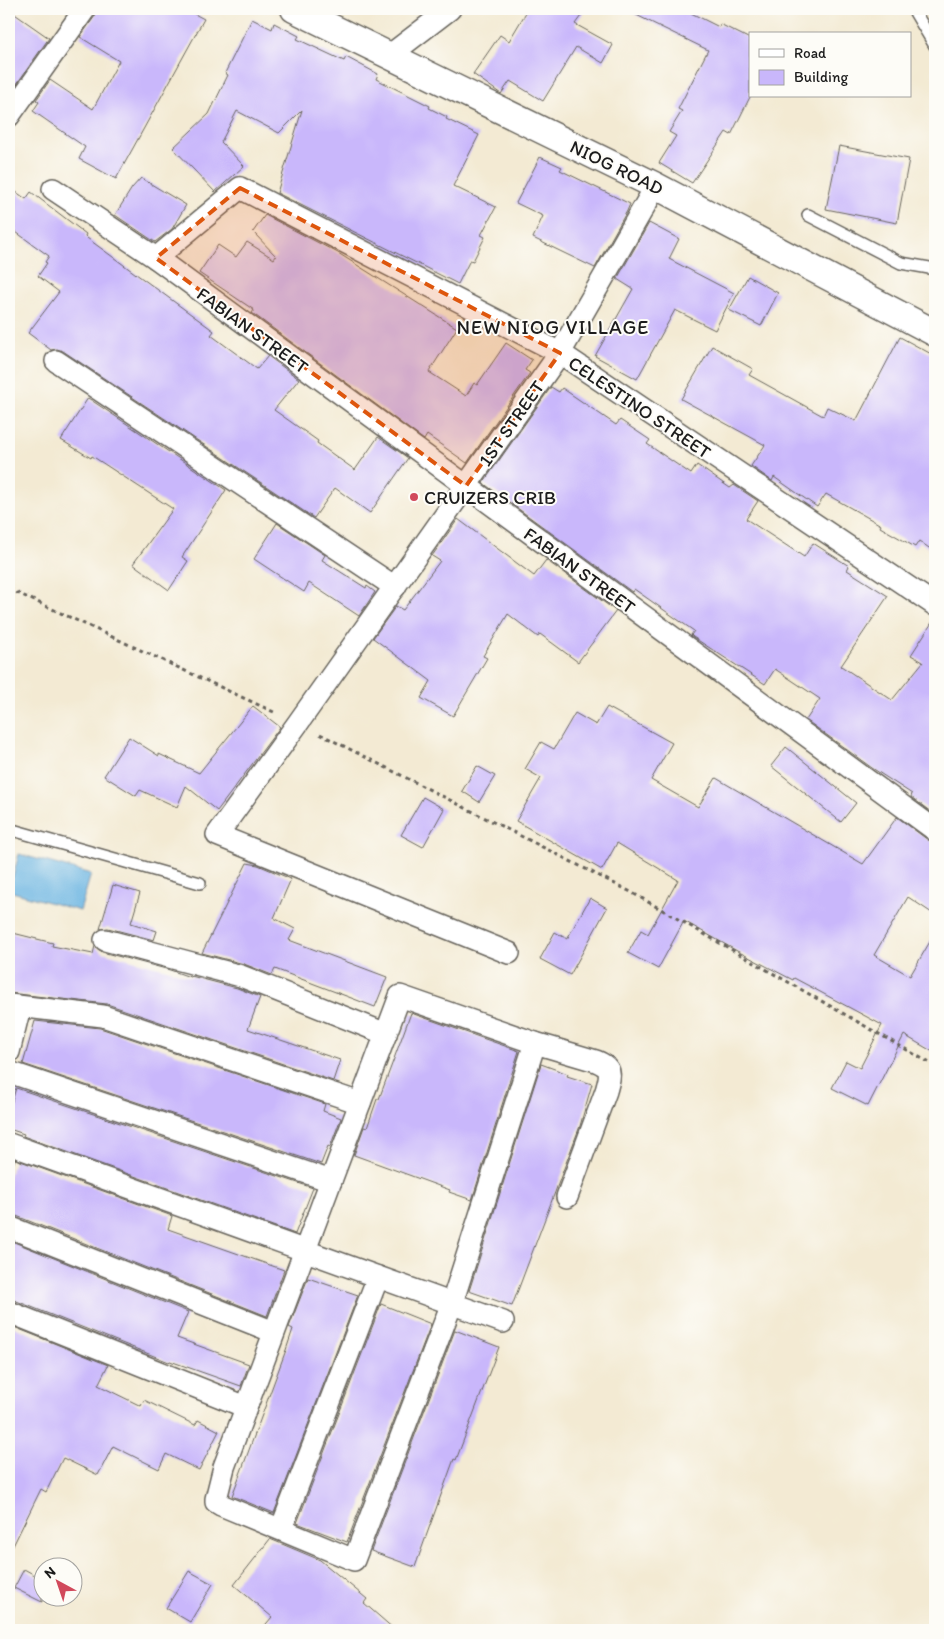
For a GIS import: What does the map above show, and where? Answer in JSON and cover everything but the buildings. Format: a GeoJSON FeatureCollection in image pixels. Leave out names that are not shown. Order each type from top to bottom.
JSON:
{"type":"FeatureCollection","features":[{"type":"Feature","properties":{"kind":"street"},"geometry":{"type":"LineString","coordinates":[[9,116],[85,9]]}},
{"type":"Feature","properties":{"kind":"street","name":"NIOG ROAD"},"geometry":{"type":"LineString","coordinates":[[294,9],[656,186],[935,333]]}},
{"type":"Feature","properties":{"kind":"street"},"geometry":{"type":"LineString","coordinates":[[390,55],[450,9]]}},
{"type":"Feature","properties":{"kind":"street","name":"1ST STREET"},"geometry":{"type":"LineString","coordinates":[[509,953],[217,835],[560,353],[656,186]]}},
{"type":"Feature","properties":{"kind":"street","name":"CELESTINO STREET"},"geometry":{"type":"LineString","coordinates":[[156,258],[240,188],[560,353],[935,605]]}},
{"type":"Feature","properties":{"kind":"street","name":"FABIAN STREET"},"geometry":{"type":"LineString","coordinates":[[52,189],[156,258],[935,830]]}},
{"type":"Feature","properties":{"kind":"street"},"geometry":{"type":"LineString","coordinates":[[56,361],[395,587]]}},
{"type":"Feature","properties":{"kind":"street"},"geometry":{"type":"LineString","coordinates":[[105,940],[241,976],[386,1034]]}},
{"type":"Feature","properties":{"kind":"street"},"geometry":{"type":"LineString","coordinates":[[535,1043],[452,1304],[354,1560],[216,1502],[224,1467],[400,996],[535,1043],[604,1064],[609,1070],[610,1076],[606,1092],[567,1197]]}},
{"type":"Feature","properties":{"kind":"street"},"geometry":{"type":"LineString","coordinates":[[9,1052],[14,1006],[103,1016],[360,1103]]}},
{"type":"Feature","properties":{"kind":"street"},"geometry":{"type":"LineString","coordinates":[[9,1072],[331,1181]]}},
{"type":"Feature","properties":{"kind":"street"},"geometry":{"type":"LineString","coordinates":[[9,1144],[503,1322]]}},
{"type":"Feature","properties":{"kind":"street"},"geometry":{"type":"LineString","coordinates":[[9,1227],[274,1332]]}},
{"type":"Feature","properties":{"kind":"street"},"geometry":{"type":"LineString","coordinates":[[281,1529],[378,1276]]}},
{"type":"Feature","properties":{"kind":"street"},"geometry":{"type":"LineString","coordinates":[[9,1312],[246,1407]]}},
{"type":"Feature","properties":{"kind":"lane"},"geometry":{"type":"LineString","coordinates":[[913,9],[935,46]]}},
{"type":"Feature","properties":{"kind":"lane"},"geometry":{"type":"LineString","coordinates":[[808,215],[901,263],[935,269]]}},
{"type":"Feature","properties":{"kind":"lane"},"geometry":{"type":"LineString","coordinates":[[9,829],[200,883]]}},
{"type":"Feature","properties":{"kind":"path"},"geometry":{"type":"LineString","coordinates":[[9,589],[298,723],[629,891],[935,1066]]}},
{"type":"Feature","properties":{"kind":"highlighted area"},"geometry":{"type":"Polygon","coordinates":[[[240,188],[560,353],[466,486],[156,258],[240,188]]]}},
{"type":"Feature","properties":{"kind":"water"},"geometry":{"type":"Polygon","coordinates":[[[19,854],[91,874],[80,911],[9,891],[19,854]]]}},
{"type":"Feature","properties":{"kind":"place","name":"CRUIZERS CRIB"},"geometry":{"type":"Point","coordinates":[414,497]}},
{"type":"Feature","properties":{"kind":"district","name":"NEW NIOG VILLAGE"},"geometry":{"type":"Point","coordinates":[553,327]}}]}
